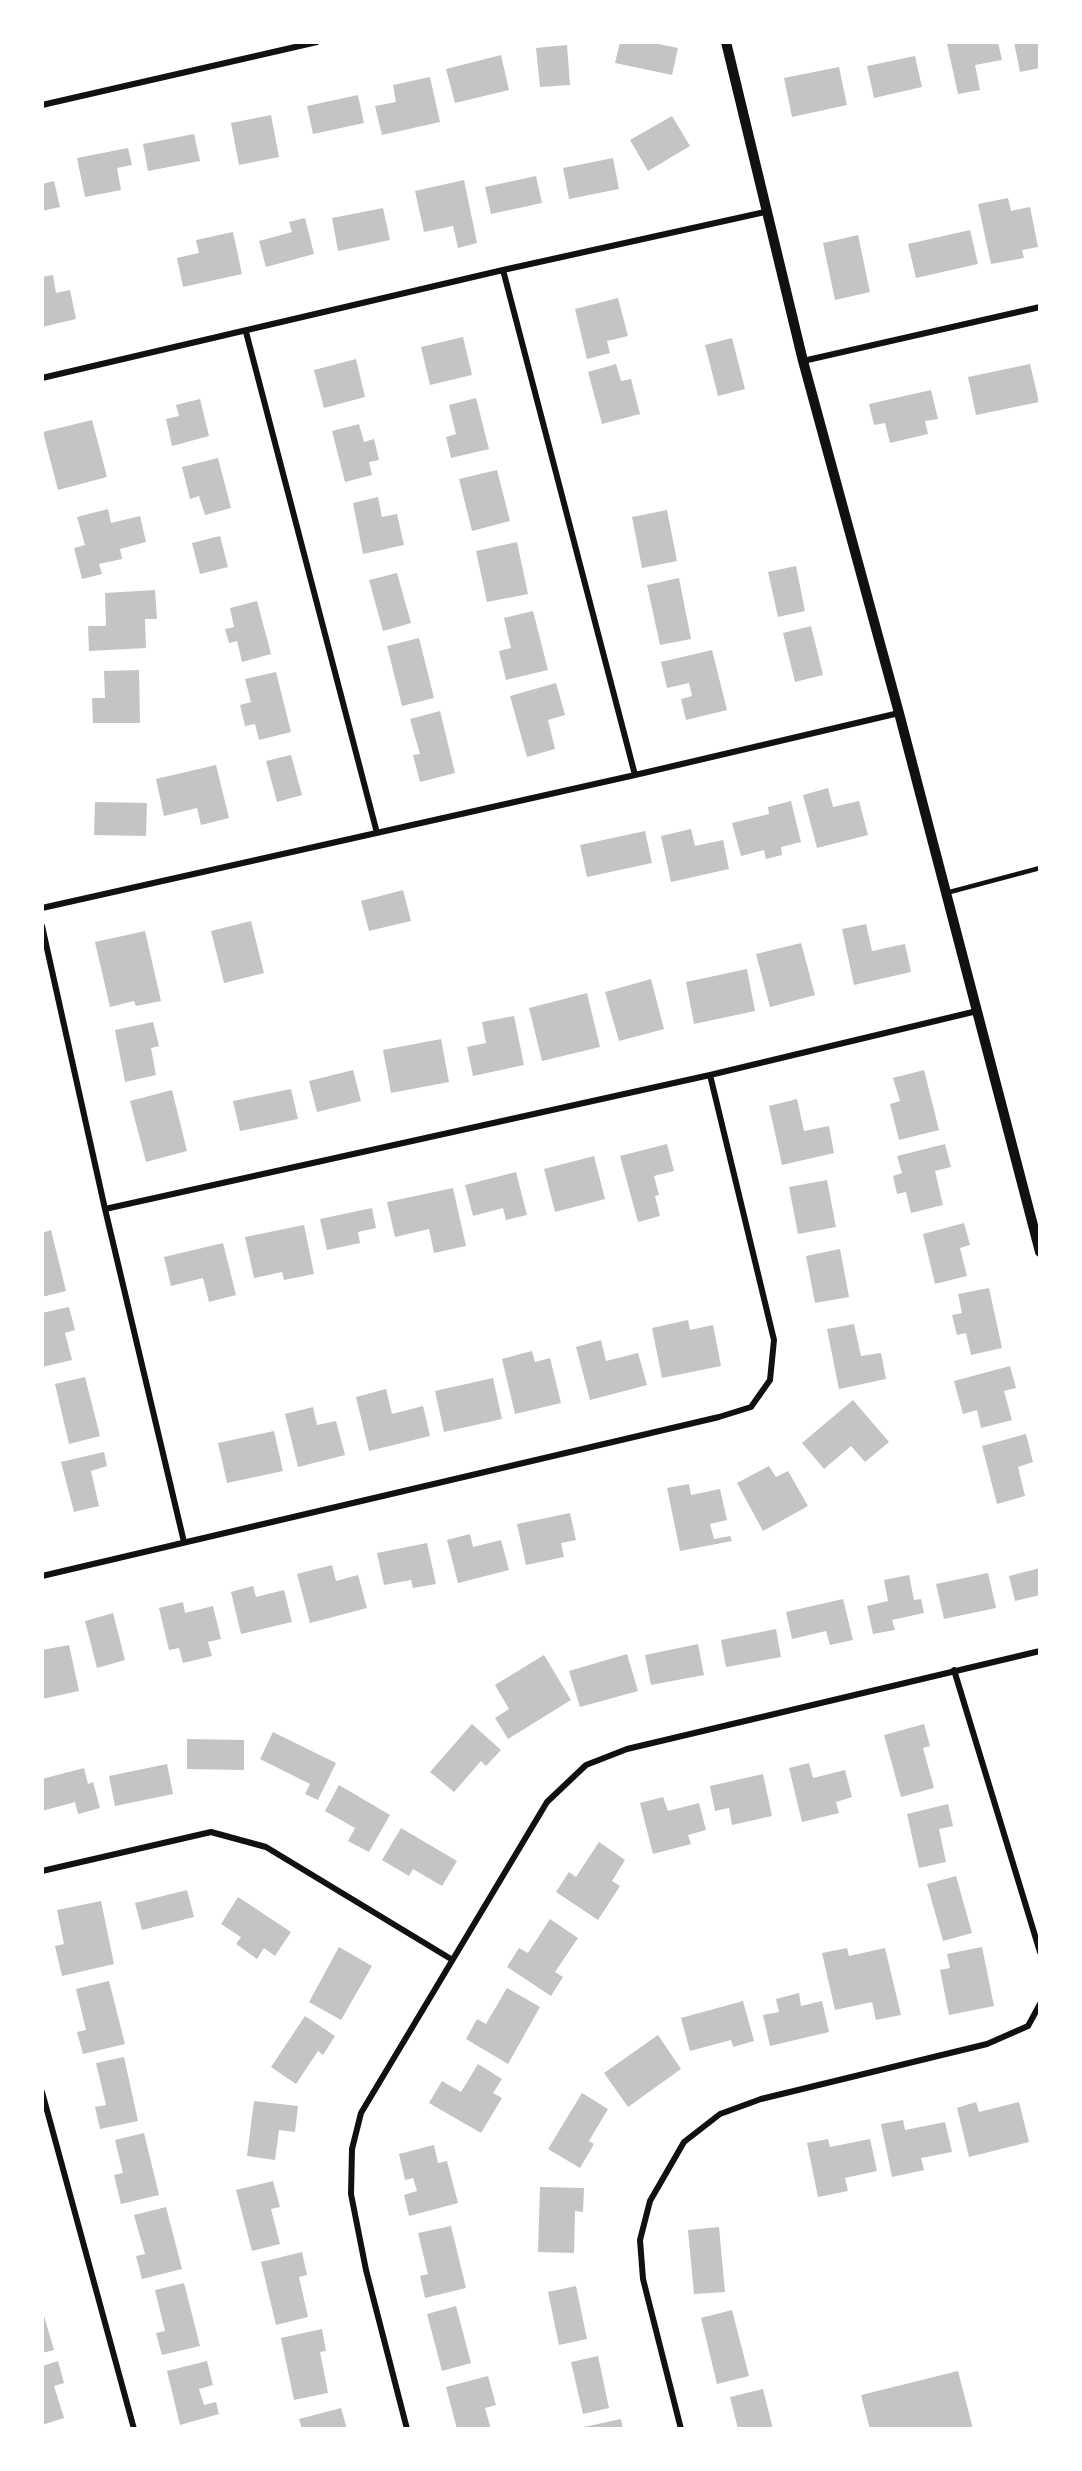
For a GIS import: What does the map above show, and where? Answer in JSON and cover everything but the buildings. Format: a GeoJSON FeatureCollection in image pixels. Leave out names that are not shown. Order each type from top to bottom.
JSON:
{"type":"FeatureCollection","features":[{"type":"Feature","properties":{"kind":"street"},"geometry":{"type":"LineString","coordinates":[[42,105],[317,42]]}},
{"type":"Feature","properties":{"kind":"street"},"geometry":{"type":"LineString","coordinates":[[726,42],[765,212],[803,361],[899,713],[1040,1252]]}},
{"type":"Feature","properties":{"kind":"street"},"geometry":{"type":"LineString","coordinates":[[42,378],[503,270],[765,212]]}},
{"type":"Feature","properties":{"kind":"street"},"geometry":{"type":"LineString","coordinates":[[503,270],[635,775]]}},
{"type":"Feature","properties":{"kind":"street"},"geometry":{"type":"LineString","coordinates":[[803,361],[1040,307]]}},
{"type":"Feature","properties":{"kind":"street"},"geometry":{"type":"LineString","coordinates":[[246,332],[377,833]]}},
{"type":"Feature","properties":{"kind":"street"},"geometry":{"type":"LineString","coordinates":[[42,908],[635,775],[899,713]]}},
{"type":"Feature","properties":{"kind":"street"},"geometry":{"type":"LineString","coordinates":[[42,926],[105,1209],[184,1542]]}},
{"type":"Feature","properties":{"kind":"street"},"geometry":{"type":"LineString","coordinates":[[105,1209],[710,1075],[977,1011]]}},
{"type":"Feature","properties":{"kind":"street"},"geometry":{"type":"LineString","coordinates":[[42,1576],[719,1417],[751,1407],[770,1380],[774,1340],[710,1075]]}},
{"type":"Feature","properties":{"kind":"street"},"geometry":{"type":"LineString","coordinates":[[407,2429],[366,2270],[351,2194],[352,2149],[360,2113],[547,1802],[586,1765],[627,1749],[1040,1651]]}},
{"type":"Feature","properties":{"kind":"street"},"geometry":{"type":"LineString","coordinates":[[954,1670],[1040,1952]]}},
{"type":"Feature","properties":{"kind":"street"},"geometry":{"type":"LineString","coordinates":[[42,1871],[212,1832],[266,1847],[451,1959]]}},
{"type":"Feature","properties":{"kind":"street"},"geometry":{"type":"LineString","coordinates":[[681,2429],[643,2279],[640,2240],[650,2201],[684,2142],[720,2114],[761,2099],[987,2044],[1028,2026],[1040,2004]]}},
{"type":"Feature","properties":{"kind":"street"},"geometry":{"type":"LineString","coordinates":[[42,2092],[134,2429]]}},
{"type":"Feature","properties":{"kind":"lane"},"geometry":{"type":"LineString","coordinates":[[946,893],[1040,868]]}}]}
